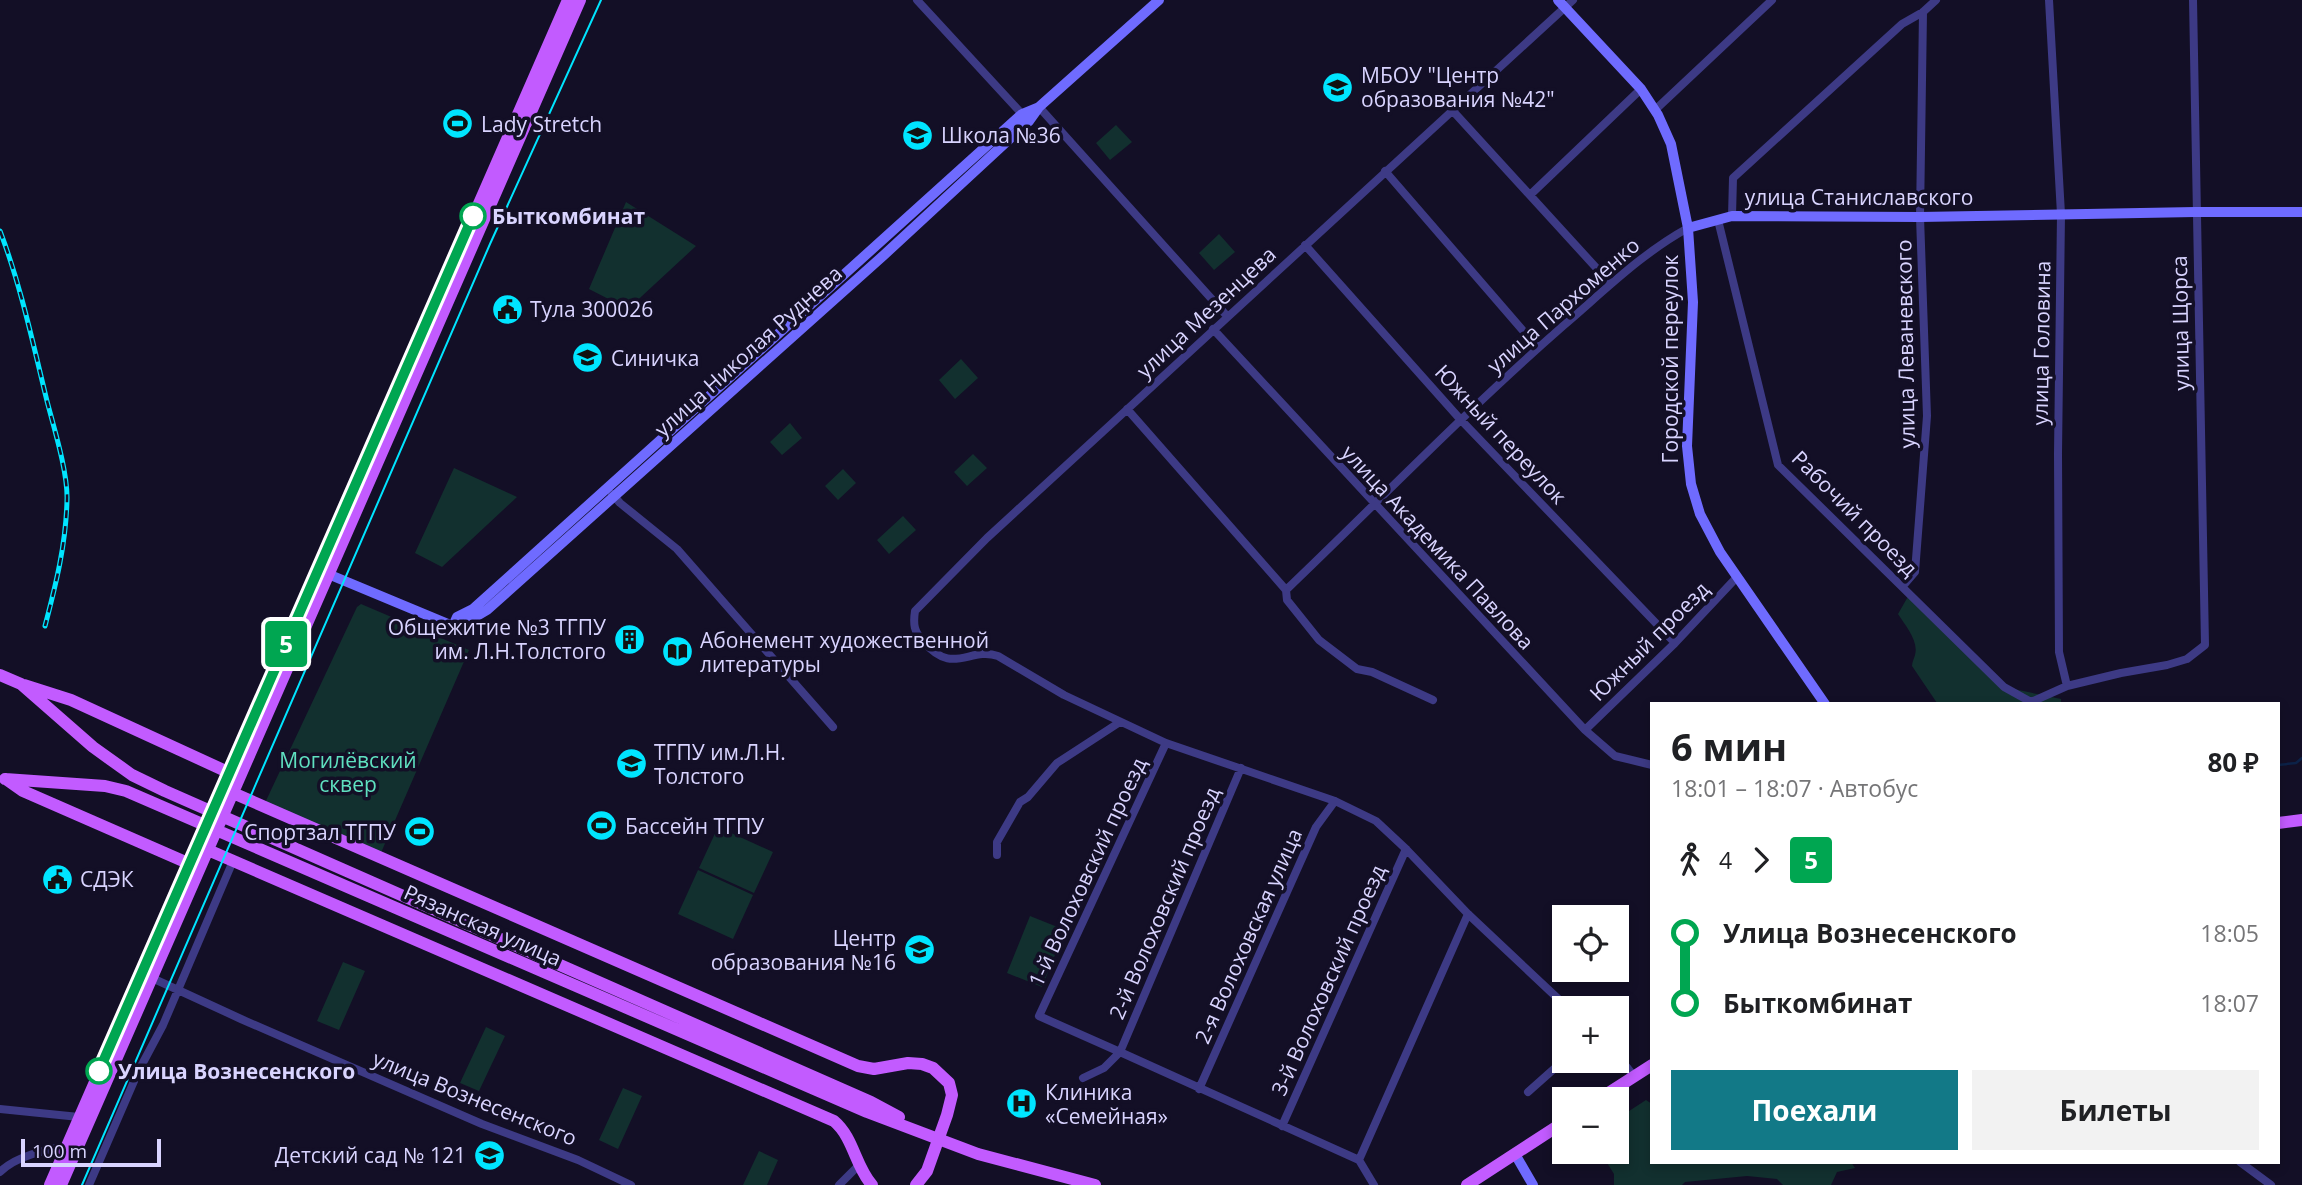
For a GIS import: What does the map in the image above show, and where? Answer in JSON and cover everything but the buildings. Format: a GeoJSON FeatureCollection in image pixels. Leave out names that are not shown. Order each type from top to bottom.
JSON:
{"type":"FeatureCollection","features":[{"type":"Feature","properties":{"kind":"main road"},"geometry":{"type":"LineString","coordinates":[[50,1185],[152,978],[568,0]]}},
{"type":"Feature","properties":{"kind":"main road"},"geometry":{"type":"LineString","coordinates":[[227,799],[230,773],[580,0]]}},
{"type":"Feature","properties":{"kind":"main road"},"geometry":{"type":"LineString","coordinates":[[0,675],[71,700],[230,773]]}},
{"type":"Feature","properties":{"kind":"main road","name":"Рязанская улица"},"geometry":{"type":"LineString","coordinates":[[21,684],[93,747],[132,775],[871,1102],[939,1139]]}},
{"type":"Feature","properties":{"kind":"main road"},"geometry":{"type":"LineString","coordinates":[[3,778],[23,791],[190,864]]}},
{"type":"Feature","properties":{"kind":"main road","name":"Рязанская улица"},"geometry":{"type":"LineString","coordinates":[[3,778],[105,786],[126,791],[808,1088],[978,1154],[1095,1185]]}},
{"type":"Feature","properties":{"kind":"main road"},"geometry":{"type":"LineString","coordinates":[[227,799],[858,1066],[874,1069],[908,1063],[933,1068],[949,1083],[952,1095],[927,1171],[916,1185]]}},
{"type":"Feature","properties":{"kind":"main road"},"geometry":{"type":"LineString","coordinates":[[2280,823],[2302,820]]}},
{"type":"Feature","properties":{"kind":"main road"},"geometry":{"type":"LineString","coordinates":[[61,1185],[85,1118],[190,864],[207,844]]}},
{"type":"Feature","properties":{"kind":"main road"},"geometry":{"type":"LineString","coordinates":[[207,844],[233,861],[834,1121]]}},
{"type":"Feature","properties":{"kind":"main road"},"geometry":{"type":"LineString","coordinates":[[1617,1087],[1650,1066]]}},
{"type":"Feature","properties":{"kind":"main road"},"geometry":{"type":"LineString","coordinates":[[808,1088],[834,1121],[843,1128],[864,1176],[872,1185]]}},
{"type":"Feature","properties":{"kind":"main road"},"geometry":{"type":"LineString","coordinates":[[1467,1185],[1552,1130]]}},
{"type":"Feature","properties":{"kind":"street"},"geometry":{"type":"LineString","coordinates":[[917,0],[1022,114]]}},
{"type":"Feature","properties":{"kind":"street","name":"улица Николая Руднева"},"geometry":{"type":"LineString","coordinates":[[611,492],[884,255],[1029,121],[1039,107],[1158,0]]}},
{"type":"Feature","properties":{"kind":"street"},"geometry":{"type":"LineString","coordinates":[[1655,110],[1772,0]]}},
{"type":"Feature","properties":{"kind":"street"},"geometry":{"type":"LineString","coordinates":[[1732,216],[1733,178],[1902,24],[1923,12],[1936,0]]}},
{"type":"Feature","properties":{"kind":"street","name":"улица Головина"},"geometry":{"type":"LineString","coordinates":[[2049,0],[2061,214],[2059,652],[2067,686]]}},
{"type":"Feature","properties":{"kind":"street","name":"улица Щорса"},"geometry":{"type":"LineString","coordinates":[[2067,686],[2167,665],[2187,659],[2204,645],[2193,0]]}},
{"type":"Feature","properties":{"kind":"street"},"geometry":{"type":"LineString","coordinates":[[1566,2],[1641,89],[1655,110],[1671,144],[1688,228]]}},
{"type":"Feature","properties":{"kind":"street","name":"улица Мезенцева"},"geometry":{"type":"LineString","coordinates":[[1120,722],[1064,695],[998,656],[990,653],[965,659],[948,659],[930,650],[916,634],[913,623],[915,611],[987,538],[1566,2]]}},
{"type":"Feature","properties":{"kind":"street","name":"улица Леваневского"},"geometry":{"type":"LineString","coordinates":[[1903,586],[1915,572],[1927,416],[1920,217],[1923,12]]}},
{"type":"Feature","properties":{"kind":"street"},"geometry":{"type":"LineString","coordinates":[[1530,195],[1641,89]]}},
{"type":"Feature","properties":{"kind":"street","name":"улица Николая Руднева"},"geometry":{"type":"LineString","coordinates":[[323,572],[453,626],[466,623],[475,613],[487,610],[611,492],[1022,114],[1039,107]]}},
{"type":"Feature","properties":{"kind":"street"},"geometry":{"type":"LineString","coordinates":[[1039,107],[1227,316]]}},
{"type":"Feature","properties":{"kind":"street"},"geometry":{"type":"LineString","coordinates":[[1452,110],[1611,284]]}},
{"type":"Feature","properties":{"kind":"street"},"geometry":{"type":"LineString","coordinates":[[1385,171],[1538,348]]}},
{"type":"Feature","properties":{"kind":"street","name":"улица Станиславского"},"geometry":{"type":"LineString","coordinates":[[1688,228],[1732,216],[1920,217],[2302,212]]}},
{"type":"Feature","properties":{"kind":"street","name":"Рабочий проезд"},"geometry":{"type":"LineString","coordinates":[[1718,220],[1778,465],[2004,687],[2031,702],[2067,686]]}},
{"type":"Feature","properties":{"kind":"street","name":"улица Пархоменко"},"geometry":{"type":"LineString","coordinates":[[1286,590],[1460,419],[1538,348],[1611,284],[1664,242],[1688,228]]}},
{"type":"Feature","properties":{"kind":"street","name":"Городской переулок"},"geometry":{"type":"LineString","coordinates":[[1688,228],[1693,322],[1687,446],[1691,484],[1700,514],[1720,552],[1824,702]]}},
{"type":"Feature","properties":{"kind":"street","name":"Южный переулок"},"geometry":{"type":"LineString","coordinates":[[1305,245],[1460,419],[1675,643]]}},
{"type":"Feature","properties":{"kind":"street","name":"улица Академика Павлова"},"geometry":{"type":"LineString","coordinates":[[1213,329],[1585,730],[1615,756],[1650,765]]}},
{"type":"Feature","properties":{"kind":"street"},"geometry":{"type":"LineString","coordinates":[[1127,409],[1286,590],[1287,600],[1320,639],[1357,669],[1372,672],[1433,700]]}},
{"type":"Feature","properties":{"kind":"street"},"geometry":{"type":"LineString","coordinates":[[611,492],[677,549],[833,727]]}},
{"type":"Feature","properties":{"kind":"street","name":"Южный проезд"},"geometry":{"type":"LineString","coordinates":[[1585,730],[1675,643],[1737,577]]}},
{"type":"Feature","properties":{"kind":"street"},"geometry":{"type":"LineString","coordinates":[[997,855],[997,842],[1020,802],[1028,797],[1057,763],[1120,722],[1166,743],[1335,801],[1376,821],[1468,914],[1555,996]]}},
{"type":"Feature","properties":{"kind":"street","name":"1-й Волоховский проезд"},"geometry":{"type":"LineString","coordinates":[[1120,1052],[1039,1016],[1166,743]]}},
{"type":"Feature","properties":{"kind":"street","name":"2-й Волоховский проезд"},"geometry":{"type":"LineString","coordinates":[[1120,1052],[1241,768]]}},
{"type":"Feature","properties":{"kind":"street","name":"2-я Волоховская улица"},"geometry":{"type":"LineString","coordinates":[[1199,1089],[1316,827],[1335,801]]}},
{"type":"Feature","properties":{"kind":"street","name":"3-й Волоховский проезд"},"geometry":{"type":"LineString","coordinates":[[1282,1125],[1406,849]]}},
{"type":"Feature","properties":{"kind":"street"},"geometry":{"type":"LineString","coordinates":[[89,1185],[138,1072],[163,1026],[233,861]]}},
{"type":"Feature","properties":{"kind":"street"},"geometry":{"type":"LineString","coordinates":[[1359,1160],[1468,914]]}},
{"type":"Feature","properties":{"kind":"street","name":"улица Вознесенского"},"geometry":{"type":"LineString","coordinates":[[152,978],[482,1125],[578,1160],[631,1185]]}},
{"type":"Feature","properties":{"kind":"street"},"geometry":{"type":"LineString","coordinates":[[1083,1077],[1104,1068],[1120,1052],[1359,1160],[1374,1185]]}},
{"type":"Feature","properties":{"kind":"street"},"geometry":{"type":"LineString","coordinates":[[1629,1070],[1634,1076]]}},
{"type":"Feature","properties":{"kind":"street"},"geometry":{"type":"LineString","coordinates":[[1528,1092],[1552,1071]]}},
{"type":"Feature","properties":{"kind":"street"},"geometry":{"type":"LineString","coordinates":[[0,1109],[85,1118]]}},
{"type":"Feature","properties":{"kind":"street"},"geometry":{"type":"LineString","coordinates":[[0,1172],[9,1164],[49,1149],[67,1146]]}},
{"type":"Feature","properties":{"kind":"street"},"geometry":{"type":"LineString","coordinates":[[1515,1154],[1534,1185]]}},
{"type":"Feature","properties":{"kind":"street"},"geometry":{"type":"LineString","coordinates":[[839,1185],[859,1164]]}},
{"type":"Feature","properties":{"kind":"street"},"geometry":{"type":"LineString","coordinates":[[2243,1164],[2271,1185]]}},
{"type":"Feature","properties":{"kind":"green space"},"geometry":{"type":"Polygon","coordinates":[[[1116,125],[1132,142],[1110,160],[1096,143],[1116,125]]]}},
{"type":"Feature","properties":{"kind":"green space"},"geometry":{"type":"Polygon","coordinates":[[[626,202],[696,246],[628,309],[589,289],[626,202]]]}},
{"type":"Feature","properties":{"kind":"green space"},"geometry":{"type":"Polygon","coordinates":[[[1219,234],[1235,252],[1214,270],[1199,253],[1219,234]]]}},
{"type":"Feature","properties":{"kind":"green space"},"geometry":{"type":"Polygon","coordinates":[[[961,359],[978,378],[955,399],[939,380],[961,359]]]}},
{"type":"Feature","properties":{"kind":"green space"},"geometry":{"type":"Polygon","coordinates":[[[790,423],[802,438],[782,455],[770,442],[790,423]]]}},
{"type":"Feature","properties":{"kind":"green space"},"geometry":{"type":"Polygon","coordinates":[[[973,454],[987,468],[967,486],[954,472],[973,454]]]}},
{"type":"Feature","properties":{"kind":"green space"},"geometry":{"type":"Polygon","coordinates":[[[454,468],[517,497],[442,567],[415,553],[454,468]]]}},
{"type":"Feature","properties":{"kind":"green space"},"geometry":{"type":"Polygon","coordinates":[[[843,469],[856,483],[838,500],[825,486],[843,469]]]}},
{"type":"Feature","properties":{"kind":"green space"},"geometry":{"type":"Polygon","coordinates":[[[903,516],[916,530],[889,554],[877,540],[903,516]]]}},
{"type":"Feature","properties":{"kind":"green space"},"geometry":{"type":"Polygon","coordinates":[[[1910,593],[2004,687],[2061,699],[2061,702],[1936,702],[1912,666],[1915,644],[1898,614],[1910,593]]]}},
{"type":"Feature","properties":{"kind":"green space","name":"Могилёвский сквер"},"geometry":{"type":"Polygon","coordinates":[[[361,604],[469,650],[380,855],[264,805],[357,607],[361,604]]]}},
{"type":"Feature","properties":{"kind":"green space"},"geometry":{"type":"Polygon","coordinates":[[[718,827],[773,852],[754,893],[699,868],[718,827]]]}},
{"type":"Feature","properties":{"kind":"green space"},"geometry":{"type":"Polygon","coordinates":[[[698,870],[753,895],[733,939],[678,914],[698,870]]]}},
{"type":"Feature","properties":{"kind":"green space"},"geometry":{"type":"Polygon","coordinates":[[[1030,916],[1065,930],[1042,987],[1007,973],[1030,916]]]}},
{"type":"Feature","properties":{"kind":"green space"},"geometry":{"type":"Polygon","coordinates":[[[343,962],[365,971],[339,1030],[317,1021],[343,962]]]}},
{"type":"Feature","properties":{"kind":"green space"},"geometry":{"type":"Polygon","coordinates":[[[486,1027],[505,1036],[479,1091],[460,1083],[486,1027]]]}},
{"type":"Feature","properties":{"kind":"green space"},"geometry":{"type":"Polygon","coordinates":[[[623,1088],[642,1096],[618,1149],[599,1140],[623,1088]]]}},
{"type":"Feature","properties":{"kind":"green space"},"geometry":{"type":"Polygon","coordinates":[[[1646,1100],[1650,1103],[1650,1164],[1852,1164],[1855,1168],[1837,1172],[1831,1185],[1783,1185],[1777,1179],[1747,1176],[1685,1182],[1682,1185],[1614,1185],[1614,1174],[1608,1164],[1629,1164],[1629,1111],[1646,1100]]]}},
{"type":"Feature","properties":{"kind":"green space"},"geometry":{"type":"Polygon","coordinates":[[[759,1151],[778,1160],[767,1185],[743,1185],[759,1151]]]}},
{"type":"Feature","properties":{"kind":"waterway"},"geometry":{"type":"LineString","coordinates":[[2280,765],[2296,763],[2302,758]]}},
{"type":"Feature","properties":{"kind":"tram line"},"geometry":{"type":"LineString","coordinates":[[82,1185],[490,244],[601,0]]}},
{"type":"Feature","properties":{"kind":"railway"},"geometry":{"type":"LineString","coordinates":[[0,231],[26,315],[60,450],[67,489],[62,548],[45,626]]}},
{"type":"Feature","properties":{"kind":"bus line","name":"5"},"geometry":{"type":"LineString","coordinates":[[99,1071],[473,216]]}},
{"type":"Feature","properties":{"kind":"place","name":"МБОУ \"Центр образования №42\""},"geometry":{"type":"Point","coordinates":[1338,87]}},
{"type":"Feature","properties":{"kind":"place","name":"Lady Stretch"},"geometry":{"type":"Point","coordinates":[458,124]}},
{"type":"Feature","properties":{"kind":"place","name":"Школа №36"},"geometry":{"type":"Point","coordinates":[918,135]}},
{"type":"Feature","properties":{"kind":"place","name":"Быткомбинат"},"geometry":{"type":"Point","coordinates":[473,216]}},
{"type":"Feature","properties":{"kind":"place","name":"Тула 300026"},"geometry":{"type":"Point","coordinates":[507,309]}},
{"type":"Feature","properties":{"kind":"place","name":"Синичка"},"geometry":{"type":"Point","coordinates":[588,358]}},
{"type":"Feature","properties":{"kind":"place","name":"Общежитие №3 ТГПУ им. Л.Н.Толстого"},"geometry":{"type":"Point","coordinates":[629,639]}},
{"type":"Feature","properties":{"kind":"place","name":"Абонемент художественной литературы"},"geometry":{"type":"Point","coordinates":[677,652]}},
{"type":"Feature","properties":{"kind":"place","name":"ТГПУ им.Л.Н. Толстого"},"geometry":{"type":"Point","coordinates":[631,764]}},
{"type":"Feature","properties":{"kind":"place","name":"Бассейн ТГПУ"},"geometry":{"type":"Point","coordinates":[602,826]}},
{"type":"Feature","properties":{"kind":"place","name":"Спортзал ТГПУ"},"geometry":{"type":"Point","coordinates":[419,832]}},
{"type":"Feature","properties":{"kind":"place","name":"СДЭК"},"geometry":{"type":"Point","coordinates":[57,879]}},
{"type":"Feature","properties":{"kind":"place","name":"Центр образования №16"},"geometry":{"type":"Point","coordinates":[919,950]}},
{"type":"Feature","properties":{"kind":"place","name":"Улица Вознесенского"},"geometry":{"type":"Point","coordinates":[99,1071]}},
{"type":"Feature","properties":{"kind":"place","name":"Клиника «Семейная»"},"geometry":{"type":"Point","coordinates":[1022,1104]}},
{"type":"Feature","properties":{"kind":"place","name":"Детский сад № 121"},"geometry":{"type":"Point","coordinates":[489,1155]}}]}
